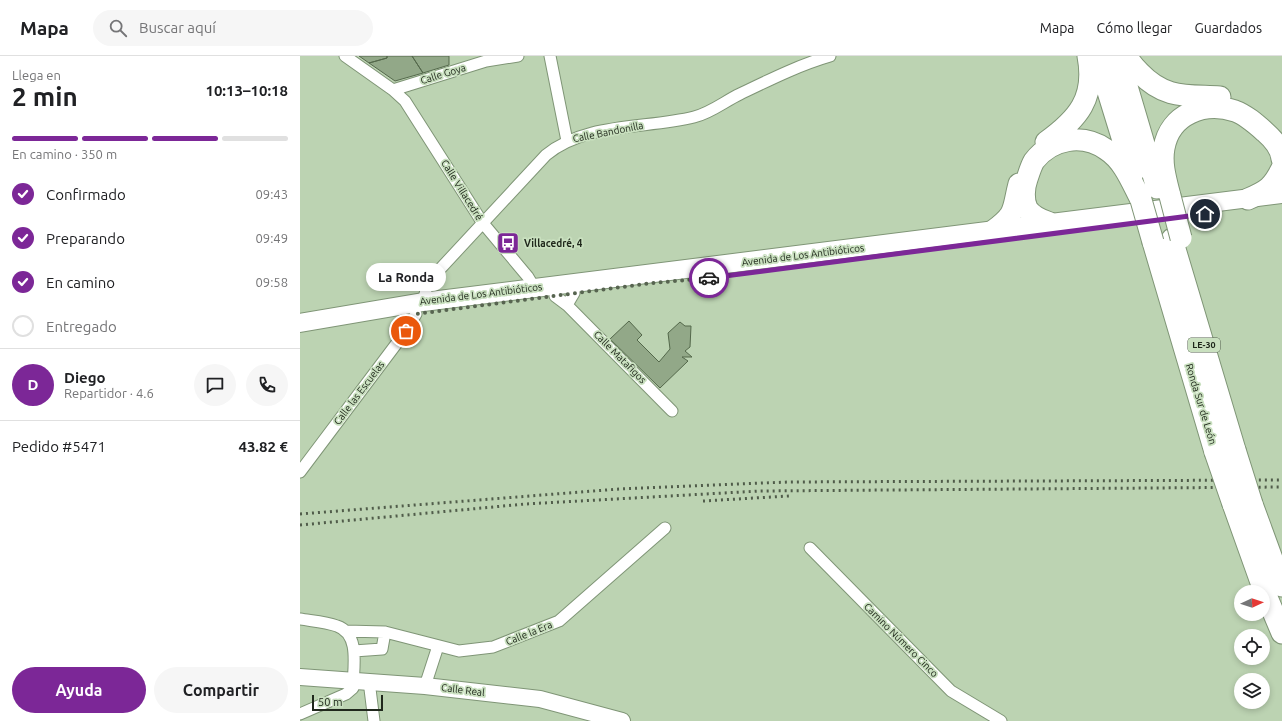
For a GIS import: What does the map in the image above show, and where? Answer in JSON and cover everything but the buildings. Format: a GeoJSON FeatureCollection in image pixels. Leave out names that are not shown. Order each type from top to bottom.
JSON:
{"type":"FeatureCollection","features":[{"type":"Feature","properties":{"kind":"highway"},"geometry":{"type":"LineString","coordinates":[[1021,216],[1023,168],[1033,153],[1066,128],[1078,116],[1086,98],[1089,80],[1090,66],[1088,56]]}},
{"type":"Feature","properties":{"kind":"highway","name":"Ronda Sur de León"},"geometry":{"type":"LineString","coordinates":[[1097,56],[1157,198]]}},
{"type":"Feature","properties":{"kind":"highway","name":"Ronda Sur de León"},"geometry":{"type":"LineString","coordinates":[[1118,56],[1171,244],[1225,451]]}},
{"type":"Feature","properties":{"kind":"highway"},"geometry":{"type":"LineString","coordinates":[[1127,56],[1129,62],[1150,84],[1166,93],[1220,97],[1246,108],[1282,137]]}},
{"type":"Feature","properties":{"kind":"highway"},"geometry":{"type":"LineString","coordinates":[[1157,198],[1163,169],[1164,148],[1171,128],[1185,115],[1203,107],[1236,111],[1255,122],[1274,140],[1282,154],[1282,159]]}},
{"type":"Feature","properties":{"kind":"highway"},"geometry":{"type":"LineString","coordinates":[[1021,216],[1025,199],[1025,184],[1033,162],[1048,147],[1065,140],[1085,140],[1108,150],[1157,198]]}},
{"type":"Feature","properties":{"kind":"highway"},"geometry":{"type":"LineString","coordinates":[[1248,199],[1266,191],[1276,181],[1282,168]]}},
{"type":"Feature","properties":{"kind":"highway"},"geometry":{"type":"LineString","coordinates":[[993,231],[1006,221],[1021,216],[1035,217],[1050,224]]}},
{"type":"Feature","properties":{"kind":"highway","name":"Ronda Sur de León"},"geometry":{"type":"LineString","coordinates":[[1171,244],[1225,451],[1243,504],[1263,588],[1282,633]]}},
{"type":"Feature","properties":{"kind":"highway","name":"Ronda Sur de León"},"geometry":{"type":"LineString","coordinates":[[1243,504],[1282,586]]}},
{"type":"Feature","properties":{"kind":"main road"},"geometry":{"type":"LineString","coordinates":[[1050,224],[1282,194]]}},
{"type":"Feature","properties":{"kind":"main road"},"geometry":{"type":"LineString","coordinates":[[1205,214],[1234,206],[1282,199]]}},
{"type":"Feature","properties":{"kind":"main road","name":"Avenida de Los Antibióticos"},"geometry":{"type":"LineString","coordinates":[[300,323],[425,309],[463,308],[566,298],[706,278],[1282,204]]}},
{"type":"Feature","properties":{"kind":"main road"},"geometry":{"type":"LineString","coordinates":[[875,256],[898,248],[1004,234],[1021,216],[1034,230],[1129,219],[1160,220]]}},
{"type":"Feature","properties":{"kind":"main road","name":"Avenida de Los Antibióticos"},"geometry":{"type":"LineString","coordinates":[[300,327],[425,309],[534,287],[993,231]]}},
{"type":"Feature","properties":{"kind":"main road"},"geometry":{"type":"LineString","coordinates":[[680,270],[696,272],[706,278],[713,271],[780,263],[801,255]]}},
{"type":"Feature","properties":{"kind":"main road"},"geometry":{"type":"LineString","coordinates":[[463,308],[482,300],[528,294],[534,287],[566,298]]}},
{"type":"Feature","properties":{"kind":"street"},"geometry":{"type":"LineString","coordinates":[[344,56],[393,90]]}},
{"type":"Feature","properties":{"kind":"street","name":"Calle Goya"},"geometry":{"type":"LineString","coordinates":[[393,90],[486,61],[518,56]]}},
{"type":"Feature","properties":{"kind":"street"},"geometry":{"type":"LineString","coordinates":[[550,56],[567,141]]}},
{"type":"Feature","properties":{"kind":"street","name":"Calle Bandonilla"},"geometry":{"type":"LineString","coordinates":[[425,309],[428,282],[482,222],[546,155],[567,141],[606,131],[696,117],[740,94],[810,63],[830,56]]}},
{"type":"Feature","properties":{"kind":"street","name":"Calle Villacedré"},"geometry":{"type":"LineString","coordinates":[[393,90],[405,100],[415,114],[482,222],[528,277],[534,287]]}},
{"type":"Feature","properties":{"kind":"street","name":"Calle Matafigos"},"geometry":{"type":"LineString","coordinates":[[566,298],[672,411]]}},
{"type":"Feature","properties":{"kind":"street","name":"Calle las Escuelas"},"geometry":{"type":"LineString","coordinates":[[300,472],[406,331],[425,309]]}},
{"type":"Feature","properties":{"kind":"street","name":"Calle la Era"},"geometry":{"type":"LineString","coordinates":[[300,619],[337,626],[346,631],[385,632],[458,651],[493,647],[559,621],[665,528]]}},
{"type":"Feature","properties":{"kind":"street","name":"Camino Número Cinco"},"geometry":{"type":"LineString","coordinates":[[810,548],[951,690],[1001,721]]}},
{"type":"Feature","properties":{"kind":"street"},"geometry":{"type":"LineString","coordinates":[[300,714],[346,694],[352,688],[354,651],[352,641],[346,631]]}},
{"type":"Feature","properties":{"kind":"street"},"geometry":{"type":"LineString","coordinates":[[354,651],[382,649],[385,632]]}},
{"type":"Feature","properties":{"kind":"street"},"geometry":{"type":"LineString","coordinates":[[425,686],[438,646]]}},
{"type":"Feature","properties":{"kind":"street","name":"Calle Real"},"geometry":{"type":"LineString","coordinates":[[300,677],[425,686],[540,699],[622,721]]}},
{"type":"Feature","properties":{"kind":"street"},"geometry":{"type":"LineString","coordinates":[[369,681],[374,721]]}},
{"type":"Feature","properties":{"kind":"railway"},"geometry":{"type":"LineString","coordinates":[[300,514],[619,489],[788,482],[1282,480]]}},
{"type":"Feature","properties":{"kind":"railway"},"geometry":{"type":"LineString","coordinates":[[300,525],[525,504],[760,491],[1282,487]]}},
{"type":"Feature","properties":{"kind":"railway"},"geometry":{"type":"LineString","coordinates":[[703,501],[789,496]]}},
{"type":"Feature","properties":{"kind":"way so far"},"geometry":{"type":"LineString","coordinates":[[406,331],[416,314],[653,283],[709,278]]}},
{"type":"Feature","properties":{"kind":"place","name":"Villacedré, 4"},"geometry":{"type":"Point","coordinates":[508,243]}},
{"type":"Feature","properties":{"kind":"place","name":"La Ronda"},"geometry":{"type":"Point","coordinates":[406,331]}},
{"type":"Feature","properties":{"kind":"route"},"geometry":{"type":"LineString","coordinates":[[709,278],[1205,214]]}}]}
